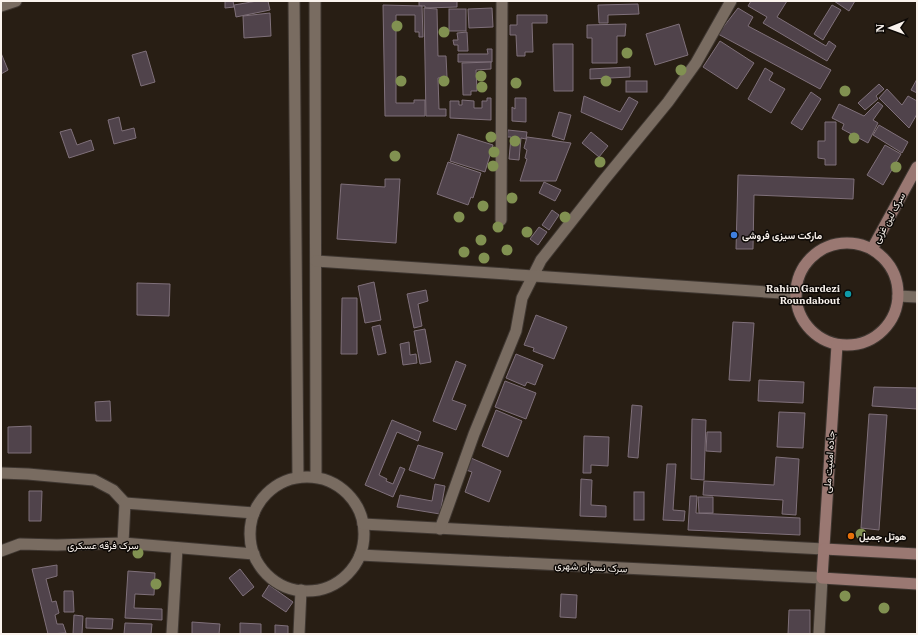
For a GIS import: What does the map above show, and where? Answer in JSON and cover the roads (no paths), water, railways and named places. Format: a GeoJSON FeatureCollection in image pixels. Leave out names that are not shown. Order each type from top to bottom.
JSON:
{"type":"FeatureCollection","features":[{"type":"Feature","properties":{"kind":"main road","name":"سرک لین غزنی"},"geometry":{"type":"LineString","coordinates":[[872,249],[917,167]]}},
{"type":"Feature","properties":{"kind":"main road"},"geometry":{"type":"LineString","coordinates":[[838,243],[856,243],[872,249],[886,261],[896,277],[898,296],[895,314],[885,329],[871,340],[854,345],[837,345],[820,338],[807,326],[798,311],[796,294],[799,276],[808,261],[821,249],[838,243]]}},
{"type":"Feature","properties":{"kind":"main road","name":"جاده امنیت ملی"},"geometry":{"type":"LineString","coordinates":[[822,578],[837,345]]}},
{"type":"Feature","properties":{"kind":"main road"},"geometry":{"type":"LineString","coordinates":[[824,549],[917,554]]}},
{"type":"Feature","properties":{"kind":"main road"},"geometry":{"type":"LineString","coordinates":[[822,578],[917,584]]}},
{"type":"Feature","properties":{"kind":"street"},"geometry":{"type":"LineString","coordinates":[[1,6],[16,1]]}},
{"type":"Feature","properties":{"kind":"street"},"geometry":{"type":"LineString","coordinates":[[294,1],[298,477]]}},
{"type":"Feature","properties":{"kind":"street"},"geometry":{"type":"LineString","coordinates":[[315,1],[316,477]]}},
{"type":"Feature","properties":{"kind":"street"},"geometry":{"type":"LineString","coordinates":[[501,220],[502,1]]}},
{"type":"Feature","properties":{"kind":"street"},"geometry":{"type":"LineString","coordinates":[[440,529],[474,434],[516,331],[522,298],[533,276],[542,260],[604,180],[668,102],[696,63],[731,1]]}},
{"type":"Feature","properties":{"kind":"street"},"geometry":{"type":"LineString","coordinates":[[316,261],[796,294]]}},
{"type":"Feature","properties":{"kind":"street"},"geometry":{"type":"LineString","coordinates":[[898,296],[917,297]]}},
{"type":"Feature","properties":{"kind":"street"},"geometry":{"type":"LineString","coordinates":[[1,473],[94,480],[113,490],[125,503],[254,513]]}},
{"type":"Feature","properties":{"kind":"street"},"geometry":{"type":"LineString","coordinates":[[298,477],[316,477],[333,483],[347,493],[358,507],[363,524],[364,540],[360,555],[352,569],[340,580],[326,588],[310,591],[296,590],[282,585],[270,577],[261,567],[254,554],[251,540],[251,526],[254,513],[261,500],[272,489],[284,482],[298,477]]}},
{"type":"Feature","properties":{"kind":"street"},"geometry":{"type":"LineString","coordinates":[[123,543],[125,503]]}},
{"type":"Feature","properties":{"kind":"street"},"geometry":{"type":"LineString","coordinates":[[363,524],[824,549]]}},
{"type":"Feature","properties":{"kind":"street","name":"سرک فرقه عسکری"},"geometry":{"type":"LineString","coordinates":[[1,551],[20,544],[57,545],[123,543],[254,554]]}},
{"type":"Feature","properties":{"kind":"street"},"geometry":{"type":"LineString","coordinates":[[172,634],[176,548]]}},
{"type":"Feature","properties":{"kind":"street","name":"سرک نسوان شهری"},"geometry":{"type":"LineString","coordinates":[[360,555],[822,578]]}},
{"type":"Feature","properties":{"kind":"street"},"geometry":{"type":"LineString","coordinates":[[819,634],[822,578]]}},
{"type":"Feature","properties":{"kind":"street"},"geometry":{"type":"LineString","coordinates":[[299,634],[301,590]]}},
{"type":"Feature","properties":{"kind":"place","name":"مارکت سیزی فروشی"},"geometry":{"type":"Point","coordinates":[734,235]}},
{"type":"Feature","properties":{"kind":"place","name":"Rahim Gardezi Roundabout"},"geometry":{"type":"Point","coordinates":[848,294]}},
{"type":"Feature","properties":{"kind":"place","name":"هوتل جمیل"},"geometry":{"type":"Point","coordinates":[851,536]}}]}
